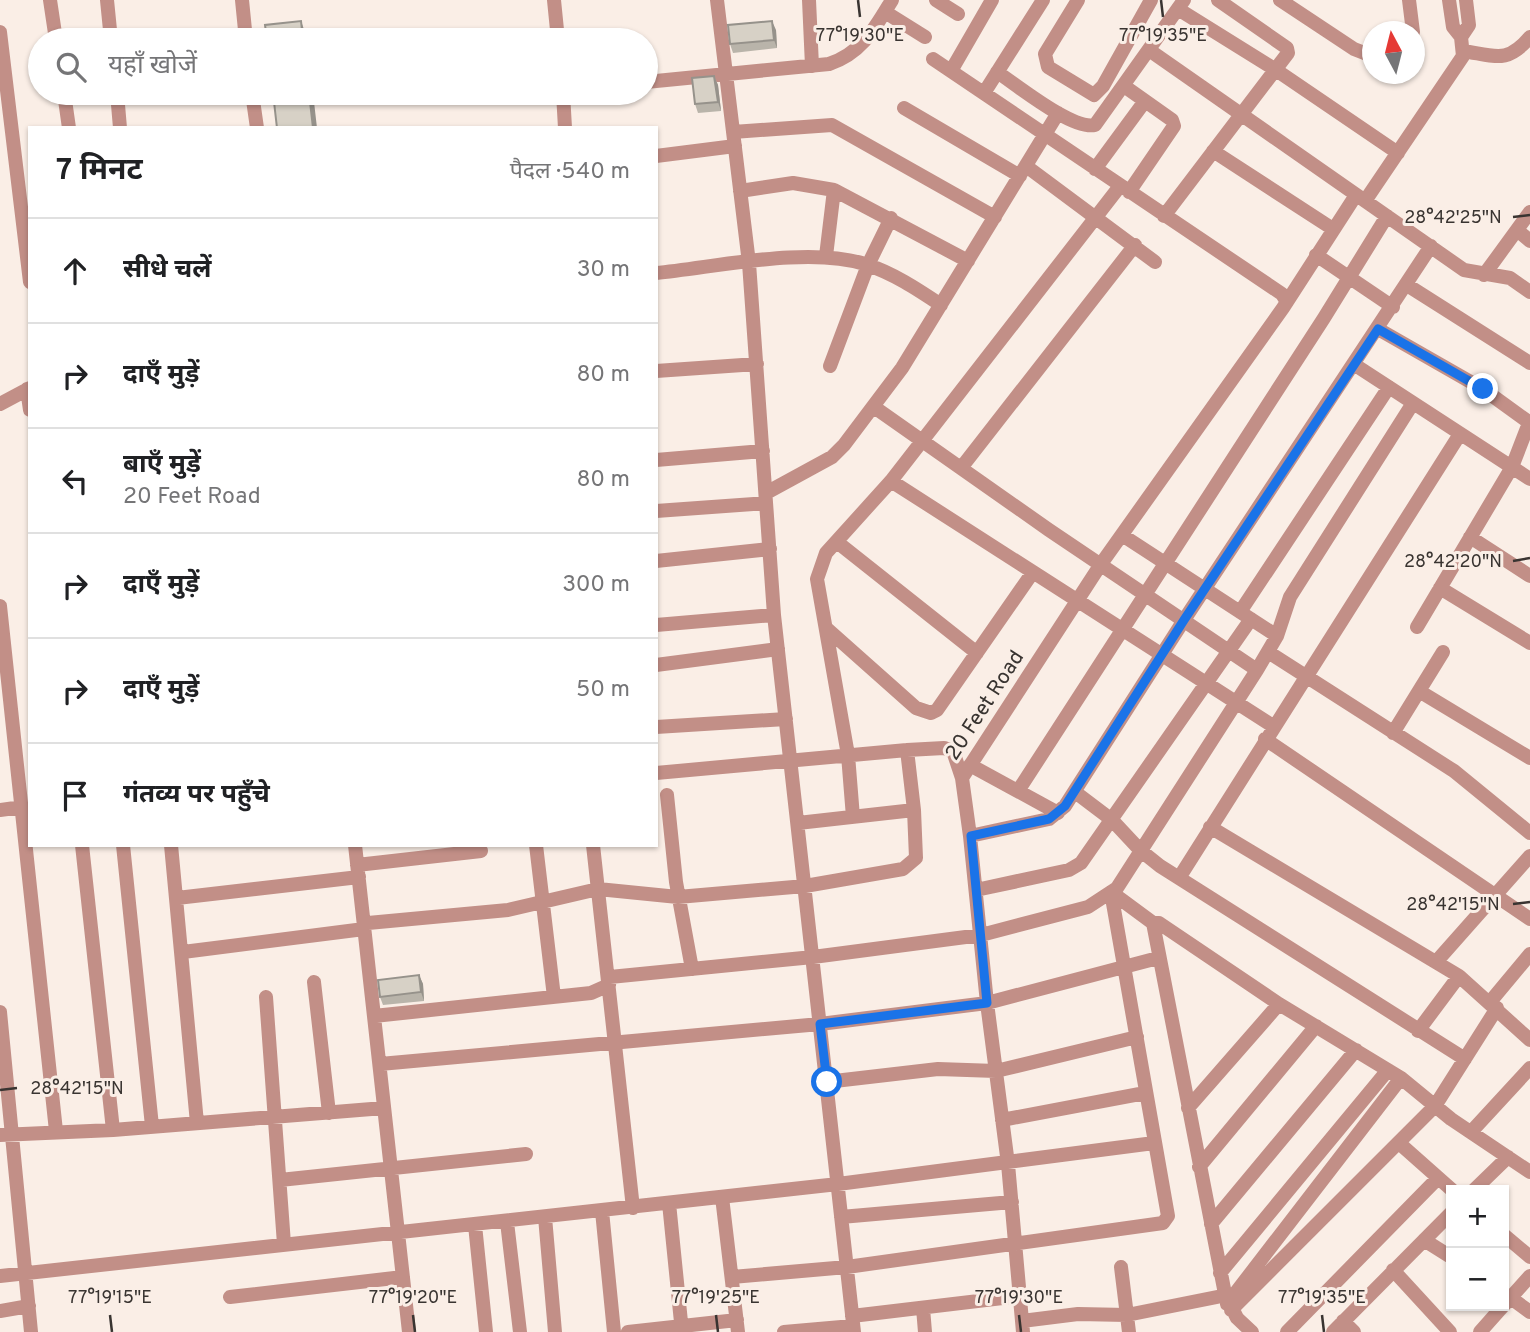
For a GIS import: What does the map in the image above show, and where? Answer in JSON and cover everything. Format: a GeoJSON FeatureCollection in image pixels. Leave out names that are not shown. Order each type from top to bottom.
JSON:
{"type":"FeatureCollection","features":[{"type":"Feature","properties":{"kind":"street"},"geometry":{"type":"LineString","coordinates":[[50,0],[54,28]]}},
{"type":"Feature","properties":{"kind":"street"},"geometry":{"type":"LineString","coordinates":[[107,0],[110,28]]}},
{"type":"Feature","properties":{"kind":"street"},"geometry":{"type":"LineString","coordinates":[[242,0],[245,28]]}},
{"type":"Feature","properties":{"kind":"street"},"geometry":{"type":"LineString","coordinates":[[554,0],[557,28]]}},
{"type":"Feature","properties":{"kind":"street"},"geometry":{"type":"LineString","coordinates":[[717,0],[749,263],[774,615],[853,1325]]}},
{"type":"Feature","properties":{"kind":"street"},"geometry":{"type":"LineString","coordinates":[[809,0],[812,66]]}},
{"type":"Feature","properties":{"kind":"street"},"geometry":{"type":"LineString","coordinates":[[936,0],[958,14]]}},
{"type":"Feature","properties":{"kind":"street"},"geometry":{"type":"LineString","coordinates":[[984,93],[1042,0]]}},
{"type":"Feature","properties":{"kind":"street"},"geometry":{"type":"LineString","coordinates":[[1078,0],[1045,54],[1045,61],[1048,67],[1094,95],[1103,86],[1147,1]]}},
{"type":"Feature","properties":{"kind":"street"},"geometry":{"type":"LineString","coordinates":[[1164,216],[1288,53],[1287,48],[1218,0]]}},
{"type":"Feature","properties":{"kind":"street"},"geometry":{"type":"LineString","coordinates":[[1280,0],[1362,52]]}},
{"type":"Feature","properties":{"kind":"street"},"geometry":{"type":"LineString","coordinates":[[1409,0],[1412,21]]}},
{"type":"Feature","properties":{"kind":"street"},"geometry":{"type":"LineString","coordinates":[[1449,0],[1453,27],[1462,44],[1506,57],[1517,52],[1530,37]]}},
{"type":"Feature","properties":{"kind":"street","name":"20 Feet Road"},"geometry":{"type":"LineString","coordinates":[[1023,1326],[1008,1164],[987,1003],[966,771],[1077,600],[1287,302],[1333,229],[1398,153],[1464,56],[1462,44],[1469,25],[1466,0]]}},
{"type":"Feature","properties":{"kind":"street"},"geometry":{"type":"LineString","coordinates":[[951,71],[989,1]]}},
{"type":"Feature","properties":{"kind":"street"},"geometry":{"type":"LineString","coordinates":[[997,72],[1058,113],[1083,125],[1095,125],[1181,4],[1398,153]]}},
{"type":"Feature","properties":{"kind":"street"},"geometry":{"type":"LineString","coordinates":[[658,81],[812,66],[844,59],[858,49],[889,6],[925,37]]}},
{"type":"Feature","properties":{"kind":"street"},"geometry":{"type":"LineString","coordinates":[[0,32],[28,265]]}},
{"type":"Feature","properties":{"kind":"street"},"geometry":{"type":"LineString","coordinates":[[1149,50],[1464,270],[1510,278],[1530,292]]}},
{"type":"Feature","properties":{"kind":"street"},"geometry":{"type":"LineString","coordinates":[[933,59],[1282,294],[1287,302]]}},
{"type":"Feature","properties":{"kind":"street"},"geometry":{"type":"LineString","coordinates":[[853,817],[848,755],[817,579],[819,566],[836,542],[891,481],[1096,216],[1124,189],[1174,126],[1172,120],[1124,86]]}},
{"type":"Feature","properties":{"kind":"street"},"geometry":{"type":"LineString","coordinates":[[1095,169],[1145,101]]}},
{"type":"Feature","properties":{"kind":"street"},"geometry":{"type":"LineString","coordinates":[[66,105],[69,126]]}},
{"type":"Feature","properties":{"kind":"street"},"geometry":{"type":"LineString","coordinates":[[118,105],[120,126]]}},
{"type":"Feature","properties":{"kind":"street"},"geometry":{"type":"LineString","coordinates":[[254,105],[257,126]]}},
{"type":"Feature","properties":{"kind":"street"},"geometry":{"type":"LineString","coordinates":[[564,105],[565,126]]}},
{"type":"Feature","properties":{"kind":"street"},"geometry":{"type":"LineString","coordinates":[[904,108],[1023,171],[1096,216],[1155,262]]}},
{"type":"Feature","properties":{"kind":"street"},"geometry":{"type":"LineString","coordinates":[[658,511],[766,498],[832,457],[874,407],[941,305],[1058,113]]}},
{"type":"Feature","properties":{"kind":"street"},"geometry":{"type":"LineString","coordinates":[[658,156],[734,139],[832,125],[995,217]]}},
{"type":"Feature","properties":{"kind":"street"},"geometry":{"type":"LineString","coordinates":[[1213,151],[1333,229]]}},
{"type":"Feature","properties":{"kind":"street"},"geometry":{"type":"LineString","coordinates":[[740,191],[793,183],[834,190],[968,261]]}},
{"type":"Feature","properties":{"kind":"street"},"geometry":{"type":"LineString","coordinates":[[826,256],[834,190]]}},
{"type":"Feature","properties":{"kind":"street"},"geometry":{"type":"LineString","coordinates":[[1485,275],[1530,212]]}},
{"type":"Feature","properties":{"kind":"street"},"geometry":{"type":"LineString","coordinates":[[1018,791],[1387,216]]}},
{"type":"Feature","properties":{"kind":"street"},"geometry":{"type":"LineString","coordinates":[[831,366],[868,265],[891,218]]}},
{"type":"Feature","properties":{"kind":"street"},"geometry":{"type":"LineString","coordinates":[[1517,230],[1530,241]]}},
{"type":"Feature","properties":{"kind":"street"},"geometry":{"type":"LineString","coordinates":[[961,468],[1135,245]]}},
{"type":"Feature","properties":{"kind":"street"},"geometry":{"type":"LineString","coordinates":[[971,836],[1034,823],[1058,813],[1075,792],[1204,589],[1355,365],[1431,246]]}},
{"type":"Feature","properties":{"kind":"street"},"geometry":{"type":"LineString","coordinates":[[1316,255],[1393,307]]}},
{"type":"Feature","properties":{"kind":"street"},"geometry":{"type":"LineString","coordinates":[[658,273],[826,256],[868,265],[904,281],[941,305]]}},
{"type":"Feature","properties":{"kind":"street"},"geometry":{"type":"LineString","coordinates":[[1407,285],[1530,363]]}},
{"type":"Feature","properties":{"kind":"street"},"geometry":{"type":"LineString","coordinates":[[1378,329],[1483,389],[1530,423],[1512,467],[1417,627]]}},
{"type":"Feature","properties":{"kind":"street"},"geometry":{"type":"LineString","coordinates":[[658,372],[757,364]]}},
{"type":"Feature","properties":{"kind":"street"},"geometry":{"type":"LineString","coordinates":[[1355,365],[1530,479]]}},
{"type":"Feature","properties":{"kind":"street"},"geometry":{"type":"LineString","coordinates":[[976,890],[1069,870],[1081,863],[1230,651],[1245,616],[1389,387]]}},
{"type":"Feature","properties":{"kind":"street"},"geometry":{"type":"LineString","coordinates":[[0,404],[28,388]]}},
{"type":"Feature","properties":{"kind":"street"},"geometry":{"type":"LineString","coordinates":[[374,1016],[592,993],[608,985],[610,977],[813,957],[981,935],[1088,907],[1111,892],[1237,702],[1277,636],[1290,597],[1413,403]]}},
{"type":"Feature","properties":{"kind":"street"},"geometry":{"type":"LineString","coordinates":[[874,407],[1257,670]]}},
{"type":"Feature","properties":{"kind":"street"},"geometry":{"type":"LineString","coordinates":[[1179,878],[1460,434]]}},
{"type":"Feature","properties":{"kind":"street"},"geometry":{"type":"LineString","coordinates":[[658,460],[763,451]]}},
{"type":"Feature","properties":{"kind":"street"},"geometry":{"type":"LineString","coordinates":[[891,481],[1273,726]]}},
{"type":"Feature","properties":{"kind":"street"},"geometry":{"type":"LineString","coordinates":[[1122,535],[1277,636]]}},
{"type":"Feature","properties":{"kind":"street"},"geometry":{"type":"LineString","coordinates":[[1470,537],[1530,576]]}},
{"type":"Feature","properties":{"kind":"street"},"geometry":{"type":"LineString","coordinates":[[836,542],[977,653]]}},
{"type":"Feature","properties":{"kind":"street"},"geometry":{"type":"LineString","coordinates":[[658,561],[770,549]]}},
{"type":"Feature","properties":{"kind":"street"},"geometry":{"type":"LineString","coordinates":[[826,628],[924,712],[937,710],[1033,572]]}},
{"type":"Feature","properties":{"kind":"street"},"geometry":{"type":"LineString","coordinates":[[1440,588],[1530,643]]}},
{"type":"Feature","properties":{"kind":"street"},"geometry":{"type":"LineString","coordinates":[[0,606],[56,1131]]}},
{"type":"Feature","properties":{"kind":"street"},"geometry":{"type":"LineString","coordinates":[[658,625],[774,615]]}},
{"type":"Feature","properties":{"kind":"street"},"geometry":{"type":"LineString","coordinates":[[658,665],[778,649]]}},
{"type":"Feature","properties":{"kind":"street"},"geometry":{"type":"LineString","coordinates":[[1268,652],[1454,771],[1530,833]]}},
{"type":"Feature","properties":{"kind":"street"},"geometry":{"type":"LineString","coordinates":[[1393,733],[1443,652]]}},
{"type":"Feature","properties":{"kind":"street"},"geometry":{"type":"LineString","coordinates":[[1419,691],[1530,758]]}},
{"type":"Feature","properties":{"kind":"street"},"geometry":{"type":"LineString","coordinates":[[658,727],[786,719]]}},
{"type":"Feature","properties":{"kind":"street"},"geometry":{"type":"LineString","coordinates":[[1265,739],[1530,919]]}},
{"type":"Feature","properties":{"kind":"street"},"geometry":{"type":"LineString","coordinates":[[658,773],[791,759],[944,748],[953,751],[966,771],[1018,791],[1058,813]]}},
{"type":"Feature","properties":{"kind":"street"},"geometry":{"type":"LineString","coordinates":[[183,952],[364,929],[368,923],[458,917],[544,904],[598,889],[678,897],[805,886],[911,865],[916,858],[907,750]]}},
{"type":"Feature","properties":{"kind":"street"},"geometry":{"type":"LineString","coordinates":[[1075,792],[1112,820],[1140,850],[1179,878],[1289,949],[1357,988],[1465,1059]]}},
{"type":"Feature","properties":{"kind":"street"},"geometry":{"type":"LineString","coordinates":[[667,795],[678,897],[692,969]]}},
{"type":"Feature","properties":{"kind":"street"},"geometry":{"type":"LineString","coordinates":[[0,810],[22,807]]}},
{"type":"Feature","properties":{"kind":"street"},"geometry":{"type":"LineString","coordinates":[[798,823],[914,810]]}},
{"type":"Feature","properties":{"kind":"street"},"geometry":{"type":"LineString","coordinates":[[1210,827],[1459,976],[1530,1040]]}},
{"type":"Feature","properties":{"kind":"street"},"geometry":{"type":"LineString","coordinates":[[82,847],[113,1130]]}},
{"type":"Feature","properties":{"kind":"street"},"geometry":{"type":"LineString","coordinates":[[123,847],[152,1126]]}},
{"type":"Feature","properties":{"kind":"street"},"geometry":{"type":"LineString","coordinates":[[171,847],[197,1123]]}},
{"type":"Feature","properties":{"kind":"street"},"geometry":{"type":"LineString","coordinates":[[355,847],[409,1332]]}},
{"type":"Feature","properties":{"kind":"street"},"geometry":{"type":"LineString","coordinates":[[536,847],[554,997]]}},
{"type":"Feature","properties":{"kind":"street"},"geometry":{"type":"LineString","coordinates":[[593,847],[634,1208]]}},
{"type":"Feature","properties":{"kind":"street"},"geometry":{"type":"LineString","coordinates":[[177,898],[481,851]]}},
{"type":"Feature","properties":{"kind":"street"},"geometry":{"type":"LineString","coordinates":[[1436,962],[1530,856]]}},
{"type":"Feature","properties":{"kind":"street"},"geometry":{"type":"LineString","coordinates":[[1111,892],[1153,923],[1159,923],[1279,1003],[1401,1078],[1435,1106],[1530,1172]]}},
{"type":"Feature","properties":{"kind":"street"},"geometry":{"type":"LineString","coordinates":[[732,1277],[1016,1245],[1163,1223],[1168,1216],[1111,892]]}},
{"type":"Feature","properties":{"kind":"street"},"geometry":{"type":"LineString","coordinates":[[1153,923],[1220,1273],[1231,1309],[1252,1332]]}},
{"type":"Feature","properties":{"kind":"street"},"geometry":{"type":"LineString","coordinates":[[1023,1326],[1078,1314],[1127,1315],[1231,1309],[1435,1106],[1465,1059],[1493,1005],[1530,954]]}},
{"type":"Feature","properties":{"kind":"street"},"geometry":{"type":"LineString","coordinates":[[380,1064],[820,1024],[987,1003],[1158,958]]}},
{"type":"Feature","properties":{"kind":"street"},"geometry":{"type":"LineString","coordinates":[[1419,1031],[1459,976]]}},
{"type":"Feature","properties":{"kind":"street"},"geometry":{"type":"LineString","coordinates":[[314,982],[329,1113]]}},
{"type":"Feature","properties":{"kind":"street"},"geometry":{"type":"LineString","coordinates":[[266,997],[284,1244]]}},
{"type":"Feature","properties":{"kind":"street"},"geometry":{"type":"LineString","coordinates":[[1188,1108],[1279,1003]]}},
{"type":"Feature","properties":{"kind":"street"},"geometry":{"type":"LineString","coordinates":[[0,1012],[6,1135],[26,1273],[31,1332]]}},
{"type":"Feature","properties":{"kind":"street"},"geometry":{"type":"LineString","coordinates":[[1199,1167],[1316,1026]]}},
{"type":"Feature","properties":{"kind":"street"},"geometry":{"type":"LineString","coordinates":[[827,1082],[938,1069],[996,1071],[1137,1037]]}},
{"type":"Feature","properties":{"kind":"street"},"geometry":{"type":"LineString","coordinates":[[1211,1224],[1356,1050]]}},
{"type":"Feature","properties":{"kind":"street"},"geometry":{"type":"LineString","coordinates":[[1471,1132],[1530,1068]]}},
{"type":"Feature","properties":{"kind":"street"},"geometry":{"type":"LineString","coordinates":[[1220,1273],[1388,1070]]}},
{"type":"Feature","properties":{"kind":"street"},"geometry":{"type":"LineString","coordinates":[[1231,1309],[1401,1078]]}},
{"type":"Feature","properties":{"kind":"street"},"geometry":{"type":"LineString","coordinates":[[1002,1120],[1145,1093]]}},
{"type":"Feature","properties":{"kind":"street"},"geometry":{"type":"LineString","coordinates":[[6,1135],[113,1130],[384,1108]]}},
{"type":"Feature","properties":{"kind":"street"},"geometry":{"type":"LineString","coordinates":[[0,1276],[398,1231],[475,1226],[634,1208],[1008,1164],[1154,1143]]}},
{"type":"Feature","properties":{"kind":"street"},"geometry":{"type":"LineString","coordinates":[[1399,1143],[1446,1185]]}},
{"type":"Feature","properties":{"kind":"street"},"geometry":{"type":"LineString","coordinates":[[280,1180],[526,1154]]}},
{"type":"Feature","properties":{"kind":"street"},"geometry":{"type":"LineString","coordinates":[[1479,1185],[1508,1157]]}},
{"type":"Feature","properties":{"kind":"street"},"geometry":{"type":"LineString","coordinates":[[1287,1332],[1438,1178]]}},
{"type":"Feature","properties":{"kind":"street"},"geometry":{"type":"LineString","coordinates":[[628,1332],[738,1326],[722,1197]]}},
{"type":"Feature","properties":{"kind":"street"},"geometry":{"type":"LineString","coordinates":[[841,1217],[1012,1202]]}},
{"type":"Feature","properties":{"kind":"street"},"geometry":{"type":"LineString","coordinates":[[668,1203],[682,1329]]}},
{"type":"Feature","properties":{"kind":"street"},"geometry":{"type":"LineString","coordinates":[[602,1211],[614,1332]]}},
{"type":"Feature","properties":{"kind":"street"},"geometry":{"type":"LineString","coordinates":[[545,1217],[555,1332]]}},
{"type":"Feature","properties":{"kind":"street"},"geometry":{"type":"LineString","coordinates":[[1354,1332],[1338,1327],[1446,1218]]}},
{"type":"Feature","properties":{"kind":"street"},"geometry":{"type":"LineString","coordinates":[[507,1222],[520,1332]]}},
{"type":"Feature","properties":{"kind":"street"},"geometry":{"type":"LineString","coordinates":[[475,1226],[486,1332]]}},
{"type":"Feature","properties":{"kind":"street"},"geometry":{"type":"LineString","coordinates":[[1509,1239],[1530,1257]]}},
{"type":"Feature","properties":{"kind":"street"},"geometry":{"type":"LineString","coordinates":[[1424,1240],[1446,1254]]}},
{"type":"Feature","properties":{"kind":"street"},"geometry":{"type":"LineString","coordinates":[[1121,1267],[1129,1332]]}},
{"type":"Feature","properties":{"kind":"street"},"geometry":{"type":"LineString","coordinates":[[1393,1270],[1450,1332]]}},
{"type":"Feature","properties":{"kind":"street"},"geometry":{"type":"LineString","coordinates":[[1509,1300],[1530,1276]]}},
{"type":"Feature","properties":{"kind":"street"},"geometry":{"type":"LineString","coordinates":[[230,1297],[403,1277]]}},
{"type":"Feature","properties":{"kind":"street"},"geometry":{"type":"LineString","coordinates":[[784,1332],[853,1325],[923,1308],[1020,1296]]}},
{"type":"Feature","properties":{"kind":"street"},"geometry":{"type":"LineString","coordinates":[[1509,1304],[1530,1312]]}},
{"type":"Feature","properties":{"kind":"street"},"geometry":{"type":"LineString","coordinates":[[0,1311],[29,1306]]}},
{"type":"Feature","properties":{"kind":"street"},"geometry":{"type":"LineString","coordinates":[[923,1308],[925,1332]]}},
{"type":"Feature","properties":{"kind":"street"},"geometry":{"type":"LineString","coordinates":[[1480,1332],[1499,1311]]}},
{"type":"Feature","properties":{"kind":"building"},"geometry":{"type":"Polygon","coordinates":[[[301,21],[302,28],[265,28],[265,25],[301,21]]]}},
{"type":"Feature","properties":{"kind":"building"},"geometry":{"type":"Polygon","coordinates":[[[772,21],[774,40],[730,44],[728,25],[772,21]]]}},
{"type":"Feature","properties":{"kind":"building"},"geometry":{"type":"Polygon","coordinates":[[[714,76],[718,102],[695,104],[692,78],[714,76]]]}},
{"type":"Feature","properties":{"kind":"building"},"geometry":{"type":"Polygon","coordinates":[[[274,105],[310,105],[313,126],[277,126],[274,105]]]}},
{"type":"Feature","properties":{"kind":"building"},"geometry":{"type":"Polygon","coordinates":[[[419,975],[421,992],[380,997],[378,980],[419,975]]]}},
{"type":"Feature","properties":{"kind":"route"},"geometry":{"type":"LineString","coordinates":[[827,1082],[820,1024],[987,1003],[971,836],[1049,819],[1065,806],[1184,620],[1378,329],[1419,355],[1483,389]]}}]}
